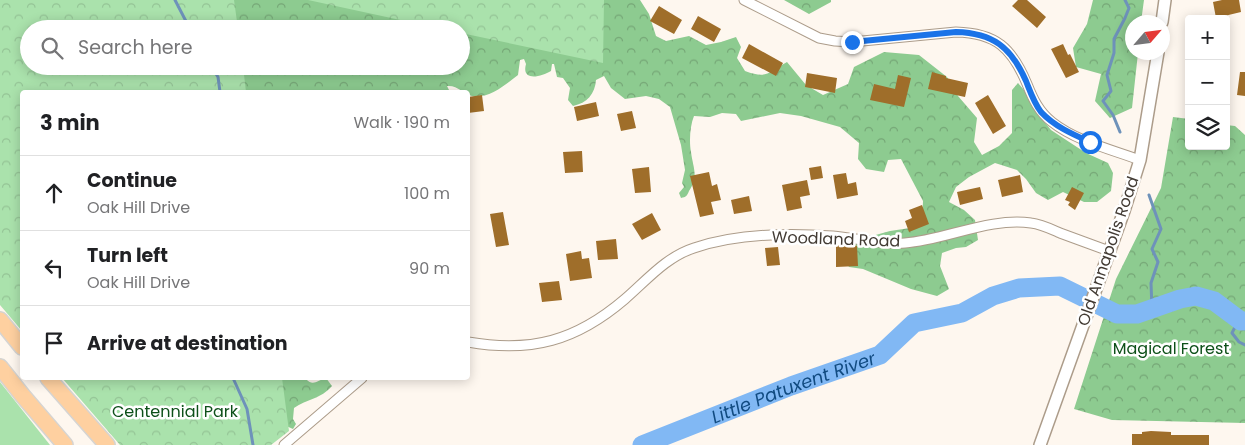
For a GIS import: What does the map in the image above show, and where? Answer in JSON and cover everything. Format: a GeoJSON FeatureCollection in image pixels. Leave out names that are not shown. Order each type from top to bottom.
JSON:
{"type":"FeatureCollection","features":[{"type":"Feature","properties":{"kind":"main road"},"geometry":{"type":"LineString","coordinates":[[0,320],[20,345]]}},
{"type":"Feature","properties":{"kind":"main road"},"geometry":{"type":"LineString","coordinates":[[0,367],[65,445]]}},
{"type":"Feature","properties":{"kind":"main road"},"geometry":{"type":"LineString","coordinates":[[50,380],[107,445]]}},
{"type":"Feature","properties":{"kind":"street"},"geometry":{"type":"LineString","coordinates":[[744,0],[803,31],[819,38],[835,41],[852,42],[956,32],[972,32],[988,36],[1012,55],[1021,70],[1032,98],[1040,110],[1052,122],[1090,142],[1140,160]]}},
{"type":"Feature","properties":{"kind":"street"},"geometry":{"type":"LineString","coordinates":[[1163,15],[1165,0]]}},
{"type":"Feature","properties":{"kind":"street","name":"Old Annapolis Road"},"geometry":{"type":"LineString","coordinates":[[1040,445],[1110,251],[1140,160],[1157,60]]}},
{"type":"Feature","properties":{"kind":"street","name":"Woodland Road"},"geometry":{"type":"LineString","coordinates":[[470,342],[500,347],[532,344],[566,337],[586,327],[618,305],[662,265],[676,256],[694,248],[732,239],[761,236],[831,236],[904,243],[993,225],[1032,223],[1110,251]]}},
{"type":"Feature","properties":{"kind":"street"},"geometry":{"type":"LineString","coordinates":[[284,445],[360,380]]}},
{"type":"Feature","properties":{"kind":"green space"},"geometry":{"type":"Polygon","coordinates":[[[0,0],[234,0],[237,20],[20,20],[20,75],[244,75],[246,90],[20,90],[20,329],[0,305],[0,0]]]}},
{"type":"Feature","properties":{"kind":"green space"},"geometry":{"type":"Polygon","coordinates":[[[156,0],[640,0],[649,14],[656,36],[666,41],[689,36],[706,45],[736,37],[741,47],[737,58],[745,71],[763,75],[787,62],[806,85],[823,95],[848,84],[854,67],[884,52],[919,55],[947,77],[958,96],[977,118],[974,142],[982,155],[999,146],[1012,133],[1012,90],[1018,83],[1033,107],[1051,130],[1086,153],[1108,163],[1113,173],[1111,191],[1097,202],[1084,202],[1063,192],[1048,200],[1036,193],[1017,170],[995,163],[969,177],[956,187],[949,202],[964,210],[975,220],[978,240],[966,247],[942,253],[940,266],[949,289],[937,296],[911,289],[863,269],[849,267],[841,252],[854,241],[890,231],[910,228],[922,221],[923,201],[901,159],[888,160],[884,172],[866,169],[858,159],[859,143],[840,127],[801,116],[780,113],[741,121],[736,114],[722,113],[710,117],[694,116],[690,148],[695,176],[688,194],[681,198],[679,193],[684,187],[682,183],[685,170],[681,145],[670,107],[659,99],[646,96],[625,99],[611,88],[604,76],[596,80],[592,94],[586,100],[573,106],[568,100],[570,88],[563,78],[557,77],[554,64],[552,64],[551,71],[542,75],[529,76],[526,74],[524,59],[520,60],[518,75],[491,93],[478,96],[470,95],[470,90],[460,90],[451,86],[447,86],[449,90],[194,90],[190,75],[470,75],[470,20],[166,20],[156,0]]]}},
{"type":"Feature","properties":{"kind":"green space"},"geometry":{"type":"Polygon","coordinates":[[[308,0],[604,0],[603,63],[470,35],[470,20],[400,20],[308,0]]]}},
{"type":"Feature","properties":{"kind":"green space"},"geometry":{"type":"Polygon","coordinates":[[[784,0],[831,0],[831,2],[809,14],[784,0]]]}},
{"type":"Feature","properties":{"kind":"green space"},"geometry":{"type":"Polygon","coordinates":[[[1093,0],[1144,0],[1142,15],[1125,15],[1125,60],[1137,60],[1132,108],[1110,118],[1095,101],[1101,74],[1076,67],[1073,48],[1087,24],[1093,0]]]}},
{"type":"Feature","properties":{"kind":"green space","name":"Magical Forest"},"geometry":{"type":"Polygon","coordinates":[[[1173,117],[1185,118],[1185,150],[1230,150],[1230,125],[1235,126],[1245,135],[1245,423],[1112,420],[1074,409],[1116,279],[1161,188],[1173,117]]]}},
{"type":"Feature","properties":{"kind":"green space","name":"Centennial Park"},"geometry":{"type":"Polygon","coordinates":[[[64,380],[282,380],[289,431],[271,445],[120,445],[64,380]]]}},
{"type":"Feature","properties":{"kind":"green space"},"geometry":{"type":"Polygon","coordinates":[[[165,380],[307,380],[313,383],[328,380],[332,386],[323,394],[294,408],[293,419],[296,424],[293,429],[284,425],[220,445],[165,380]]]}},
{"type":"Feature","properties":{"kind":"green space"},"geometry":{"type":"Polygon","coordinates":[[[0,382],[50,445],[0,445],[0,382]]]}},
{"type":"Feature","properties":{"kind":"building"},"geometry":{"type":"Polygon","coordinates":[[[1018,0],[1027,0],[1046,17],[1037,28],[1012,6],[1018,0]]]}},
{"type":"Feature","properties":{"kind":"building"},"geometry":{"type":"Polygon","coordinates":[[[1239,0],[1241,12],[1228,15],[1215,15],[1213,2],[1239,0]]]}},
{"type":"Feature","properties":{"kind":"building"},"geometry":{"type":"Polygon","coordinates":[[[659,6],[682,20],[674,34],[650,21],[659,6]]]}},
{"type":"Feature","properties":{"kind":"building"},"geometry":{"type":"Polygon","coordinates":[[[698,16],[721,29],[714,42],[691,29],[698,16]]]}},
{"type":"Feature","properties":{"kind":"building"},"geometry":{"type":"Polygon","coordinates":[[[749,44],[783,63],[776,76],[742,58],[749,44]]]}},
{"type":"Feature","properties":{"kind":"building"},"geometry":{"type":"Polygon","coordinates":[[[1063,44],[1079,72],[1066,78],[1051,49],[1063,44]]]}},
{"type":"Feature","properties":{"kind":"building"},"geometry":{"type":"Polygon","coordinates":[[[932,72],[946,76],[946,78],[968,83],[965,97],[928,89],[932,72]]]}},
{"type":"Feature","properties":{"kind":"building"},"geometry":{"type":"Polygon","coordinates":[[[1240,72],[1245,72],[1245,96],[1237,95],[1240,72]]]}},
{"type":"Feature","properties":{"kind":"building"},"geometry":{"type":"Polygon","coordinates":[[[807,73],[837,78],[835,93],[805,87],[807,73]]]}},
{"type":"Feature","properties":{"kind":"building"},"geometry":{"type":"Polygon","coordinates":[[[898,75],[911,78],[904,107],[870,100],[874,84],[895,89],[898,75]]]}},
{"type":"Feature","properties":{"kind":"building"},"geometry":{"type":"Polygon","coordinates":[[[482,95],[484,111],[470,113],[470,97],[482,95]]]}},
{"type":"Feature","properties":{"kind":"building"},"geometry":{"type":"Polygon","coordinates":[[[988,95],[1006,126],[993,134],[975,103],[988,95]]]}},
{"type":"Feature","properties":{"kind":"building"},"geometry":{"type":"Polygon","coordinates":[[[596,102],[599,116],[577,121],[574,107],[596,102]]]}},
{"type":"Feature","properties":{"kind":"building"},"geometry":{"type":"Polygon","coordinates":[[[632,111],[636,128],[621,131],[617,114],[632,111]]]}},
{"type":"Feature","properties":{"kind":"building"},"geometry":{"type":"Polygon","coordinates":[[[582,151],[583,172],[565,173],[563,152],[582,151]]]}},
{"type":"Feature","properties":{"kind":"building"},"geometry":{"type":"Polygon","coordinates":[[[821,166],[823,178],[811,180],[809,168],[821,166]]]}},
{"type":"Feature","properties":{"kind":"building"},"geometry":{"type":"Polygon","coordinates":[[[649,167],[651,192],[635,193],[632,169],[649,167]]]}},
{"type":"Feature","properties":{"kind":"building"},"geometry":{"type":"Polygon","coordinates":[[[709,172],[712,186],[717,184],[721,200],[711,202],[714,214],[700,217],[690,176],[709,172]]]}},
{"type":"Feature","properties":{"kind":"building"},"geometry":{"type":"Polygon","coordinates":[[[846,173],[848,184],[856,182],[858,195],[837,199],[833,175],[846,173]]]}},
{"type":"Feature","properties":{"kind":"building"},"geometry":{"type":"Polygon","coordinates":[[[1020,175],[1023,192],[1002,197],[998,180],[1020,175]]]}},
{"type":"Feature","properties":{"kind":"building"},"geometry":{"type":"Polygon","coordinates":[[[807,180],[810,195],[800,197],[802,208],[787,211],[782,185],[807,180]]]}},
{"type":"Feature","properties":{"kind":"building"},"geometry":{"type":"Polygon","coordinates":[[[980,187],[983,199],[960,205],[957,192],[980,187]]]}},
{"type":"Feature","properties":{"kind":"building"},"geometry":{"type":"Polygon","coordinates":[[[1072,187],[1084,193],[1075,210],[1068,205],[1070,202],[1065,200],[1072,187]]]}},
{"type":"Feature","properties":{"kind":"building"},"geometry":{"type":"Polygon","coordinates":[[[749,196],[752,211],[734,214],[731,200],[749,196]]]}},
{"type":"Feature","properties":{"kind":"building"},"geometry":{"type":"Polygon","coordinates":[[[922,205],[929,224],[909,232],[905,221],[912,218],[909,210],[922,205]]]}},
{"type":"Feature","properties":{"kind":"building"},"geometry":{"type":"Polygon","coordinates":[[[503,212],[509,245],[496,247],[490,214],[503,212]]]}},
{"type":"Feature","properties":{"kind":"building"},"geometry":{"type":"Polygon","coordinates":[[[652,213],[661,230],[642,240],[632,224],[652,213]]]}},
{"type":"Feature","properties":{"kind":"building"},"geometry":{"type":"Polygon","coordinates":[[[616,239],[618,259],[598,260],[596,241],[616,239]]]}},
{"type":"Feature","properties":{"kind":"building"},"geometry":{"type":"Polygon","coordinates":[[[850,244],[857,246],[858,266],[836,267],[836,245],[850,244]]]}},
{"type":"Feature","properties":{"kind":"building"},"geometry":{"type":"Polygon","coordinates":[[[778,247],[780,265],[767,266],[765,248],[778,247]]]}},
{"type":"Feature","properties":{"kind":"building"},"geometry":{"type":"Polygon","coordinates":[[[581,251],[582,259],[589,258],[592,278],[570,281],[566,254],[581,251]]]}},
{"type":"Feature","properties":{"kind":"building"},"geometry":{"type":"Polygon","coordinates":[[[559,281],[562,300],[542,302],[539,283],[559,281]]]}},
{"type":"Feature","properties":{"kind":"building"},"geometry":{"type":"Polygon","coordinates":[[[1142,432],[1171,432],[1171,435],[1209,435],[1209,445],[1132,445],[1132,434],[1142,434],[1142,432]]]}},
{"type":"Feature","properties":{"kind":"waterway"},"geometry":{"type":"LineString","coordinates":[[175,0],[185,20]]}},
{"type":"Feature","properties":{"kind":"waterway"},"geometry":{"type":"LineString","coordinates":[[1120,132],[1113,115],[1103,101],[1111,91],[1107,75],[1114,53],[1114,39],[1129,8],[1125,0]]}},
{"type":"Feature","properties":{"kind":"waterway"},"geometry":{"type":"LineString","coordinates":[[217,75],[220,90]]}},
{"type":"Feature","properties":{"kind":"waterway"},"geometry":{"type":"LineString","coordinates":[[1149,195],[1161,229],[1152,249],[1158,262],[1151,283],[1152,309]]}},
{"type":"Feature","properties":{"kind":"waterway","name":"Little Patuxent River"},"geometry":{"type":"LineString","coordinates":[[642,445],[791,386],[880,355],[914,323],[962,313],[993,296],[1019,288],[1060,286],[1117,314],[1137,314],[1180,299],[1196,296],[1214,301],[1241,321],[1245,321]]}},
{"type":"Feature","properties":{"kind":"waterway"},"geometry":{"type":"LineString","coordinates":[[1236,317],[1232,333],[1239,342],[1245,345]]}},
{"type":"Feature","properties":{"kind":"waterway"},"geometry":{"type":"LineString","coordinates":[[234,380],[247,409],[253,445]]}},
{"type":"Feature","properties":{"kind":"route"},"geometry":{"type":"LineString","coordinates":[[852,42],[956,32],[972,32],[988,36],[1012,55],[1021,70],[1032,98],[1040,110],[1052,122],[1066,131],[1090,142]]}}]}
